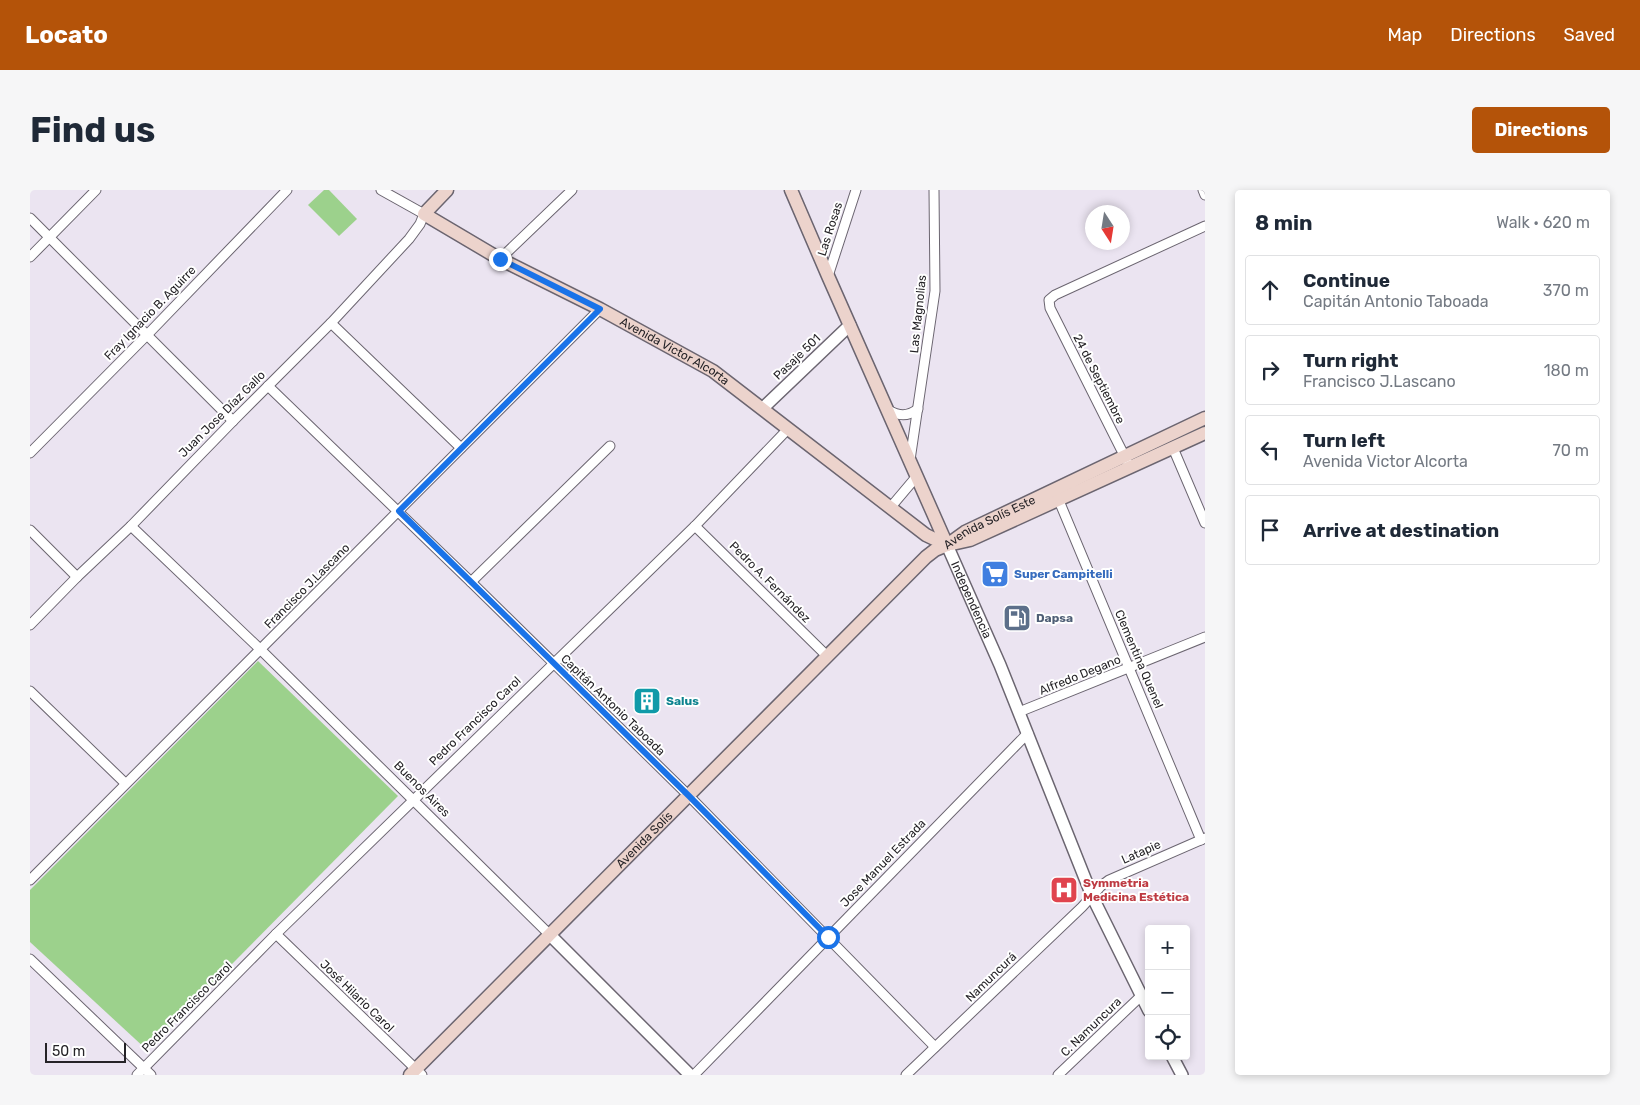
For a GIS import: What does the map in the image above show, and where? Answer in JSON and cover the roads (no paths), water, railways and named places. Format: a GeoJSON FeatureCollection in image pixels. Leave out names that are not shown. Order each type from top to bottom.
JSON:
{"type":"FeatureCollection","features":[{"type":"Feature","properties":{"kind":"main road"},"geometry":{"type":"LineString","coordinates":[[424,214],[447,190]]}},
{"type":"Feature","properties":{"kind":"main road","name":"Independencia"},"geometry":{"type":"LineString","coordinates":[[791,190],[947,545]]}},
{"type":"Feature","properties":{"kind":"main road","name":"Avenida Victor Alcorta"},"geometry":{"type":"LineString","coordinates":[[424,214],[500,259],[600,309],[713,371],[926,535],[947,545]]}},
{"type":"Feature","properties":{"kind":"main road","name":"Avenida Solís Este"},"geometry":{"type":"LineString","coordinates":[[1056,495],[1124,456],[1205,418]]}},
{"type":"Feature","properties":{"kind":"main road","name":"Avenida Solís Este"},"geometry":{"type":"LineString","coordinates":[[947,545],[965,532],[1056,495],[1130,468],[1205,433]]}},
{"type":"Feature","properties":{"kind":"main road","name":"Avenida Solís"},"geometry":{"type":"LineString","coordinates":[[416,1073],[550,935],[926,557],[935,550],[947,545]]}},
{"type":"Feature","properties":{"kind":"street"},"geometry":{"type":"LineString","coordinates":[[30,256],[96,190]]}},
{"type":"Feature","properties":{"kind":"street","name":"Fray Ignacio B. Aguirre"},"geometry":{"type":"LineString","coordinates":[[30,453],[287,190]]}},
{"type":"Feature","properties":{"kind":"street","name":"Avenida Victor Alcorta"},"geometry":{"type":"LineString","coordinates":[[381,190],[424,214]]}},
{"type":"Feature","properties":{"kind":"street"},"geometry":{"type":"LineString","coordinates":[[500,259],[572,190]]}},
{"type":"Feature","properties":{"kind":"street","name":"Las Rosas"},"geometry":{"type":"LineString","coordinates":[[828,276],[856,190]]}},
{"type":"Feature","properties":{"kind":"street","name":"Las Magnolias"},"geometry":{"type":"LineString","coordinates":[[910,460],[936,291],[934,190]]}},
{"type":"Feature","properties":{"kind":"street"},"geometry":{"type":"LineString","coordinates":[[1203,190],[1205,195]]}},
{"type":"Feature","properties":{"kind":"street","name":"Juan Jose Díaz Gallo"},"geometry":{"type":"LineString","coordinates":[[30,625],[131,526],[331,323],[410,239],[424,214]]}},
{"type":"Feature","properties":{"kind":"street"},"geometry":{"type":"LineString","coordinates":[[30,218],[233,421]]}},
{"type":"Feature","properties":{"kind":"street","name":"24 de Septiembre"},"geometry":{"type":"LineString","coordinates":[[1130,468],[1050,308],[1049,300],[1055,295],[1205,226]]}},
{"type":"Feature","properties":{"kind":"street","name":"Francisco J.Lascano"},"geometry":{"type":"LineString","coordinates":[[30,880],[600,309]]}},
{"type":"Feature","properties":{"kind":"street"},"geometry":{"type":"LineString","coordinates":[[331,323],[461,448]]}},
{"type":"Feature","properties":{"kind":"street","name":"Pasaje 501"},"geometry":{"type":"LineString","coordinates":[[763,408],[850,325]]}},
{"type":"Feature","properties":{"kind":"street","name":"Capitán Antonio Taboada"},"geometry":{"type":"LineString","coordinates":[[268,386],[472,582],[689,796],[935,1047]]}},
{"type":"Feature","properties":{"kind":"street"},"geometry":{"type":"LineString","coordinates":[[888,410],[896,414],[905,415],[912,414],[918,409]]}},
{"type":"Feature","properties":{"kind":"street","name":"Pedro Francisco Carol"},"geometry":{"type":"LineString","coordinates":[[137,1075],[413,799],[695,526],[788,429]]}},
{"type":"Feature","properties":{"kind":"street"},"geometry":{"type":"LineString","coordinates":[[472,582],[610,446]]}},
{"type":"Feature","properties":{"kind":"street"},"geometry":{"type":"LineString","coordinates":[[1173,448],[1205,523]]}},
{"type":"Feature","properties":{"kind":"street"},"geometry":{"type":"LineString","coordinates":[[890,508],[917,476]]}},
{"type":"Feature","properties":{"kind":"street","name":"Clementina Quenel"},"geometry":{"type":"LineString","coordinates":[[1056,495],[1203,839]]}},
{"type":"Feature","properties":{"kind":"street","name":"Buenos Aires"},"geometry":{"type":"LineString","coordinates":[[131,526],[413,799],[690,1075]]}},
{"type":"Feature","properties":{"kind":"street","name":"Pedro A. Fernández"},"geometry":{"type":"LineString","coordinates":[[695,526],[827,656]]}},
{"type":"Feature","properties":{"kind":"street"},"geometry":{"type":"LineString","coordinates":[[30,530],[77,577]]}},
{"type":"Feature","properties":{"kind":"street","name":"Independencia"},"geometry":{"type":"LineString","coordinates":[[947,545],[978,613],[1028,733],[1092,896],[1145,1004]]}},
{"type":"Feature","properties":{"kind":"street","name":"Alfredo Degano"},"geometry":{"type":"LineString","coordinates":[[1019,712],[1205,637]]}},
{"type":"Feature","properties":{"kind":"street"},"geometry":{"type":"LineString","coordinates":[[30,691],[125,783]]}},
{"type":"Feature","properties":{"kind":"street","name":"Jose Manuel Estrada"},"geometry":{"type":"LineString","coordinates":[[694,1075],[1028,733]]}},
{"type":"Feature","properties":{"kind":"street","name":"Latapie"},"geometry":{"type":"LineString","coordinates":[[1092,896],[1109,880],[1203,839]]}},
{"type":"Feature","properties":{"kind":"street","name":"Namuncurá"},"geometry":{"type":"LineString","coordinates":[[906,1075],[1092,896]]}},
{"type":"Feature","properties":{"kind":"street","name":"José Hilario Carol"},"geometry":{"type":"LineString","coordinates":[[276,934],[416,1073]]}},
{"type":"Feature","properties":{"kind":"street"},"geometry":{"type":"LineString","coordinates":[[30,960],[151,1075]]}},
{"type":"Feature","properties":{"kind":"street","name":"C. Namuncura"},"geometry":{"type":"LineString","coordinates":[[1058,1075],[1141,996]]}},
{"type":"Feature","properties":{"kind":"street"},"geometry":{"type":"LineString","coordinates":[[1174,1060],[1182,1075]]}},
{"type":"Feature","properties":{"kind":"place","name":"Super Campitelli"},"geometry":{"type":"Point","coordinates":[995,574]}},
{"type":"Feature","properties":{"kind":"place","name":"Dapsa"},"geometry":{"type":"Point","coordinates":[1017,618]}},
{"type":"Feature","properties":{"kind":"place","name":"Salus"},"geometry":{"type":"Point","coordinates":[647,701]}},
{"type":"Feature","properties":{"kind":"place","name":"Symmetria Medicina Estética"},"geometry":{"type":"Point","coordinates":[1064,890]}}]}
